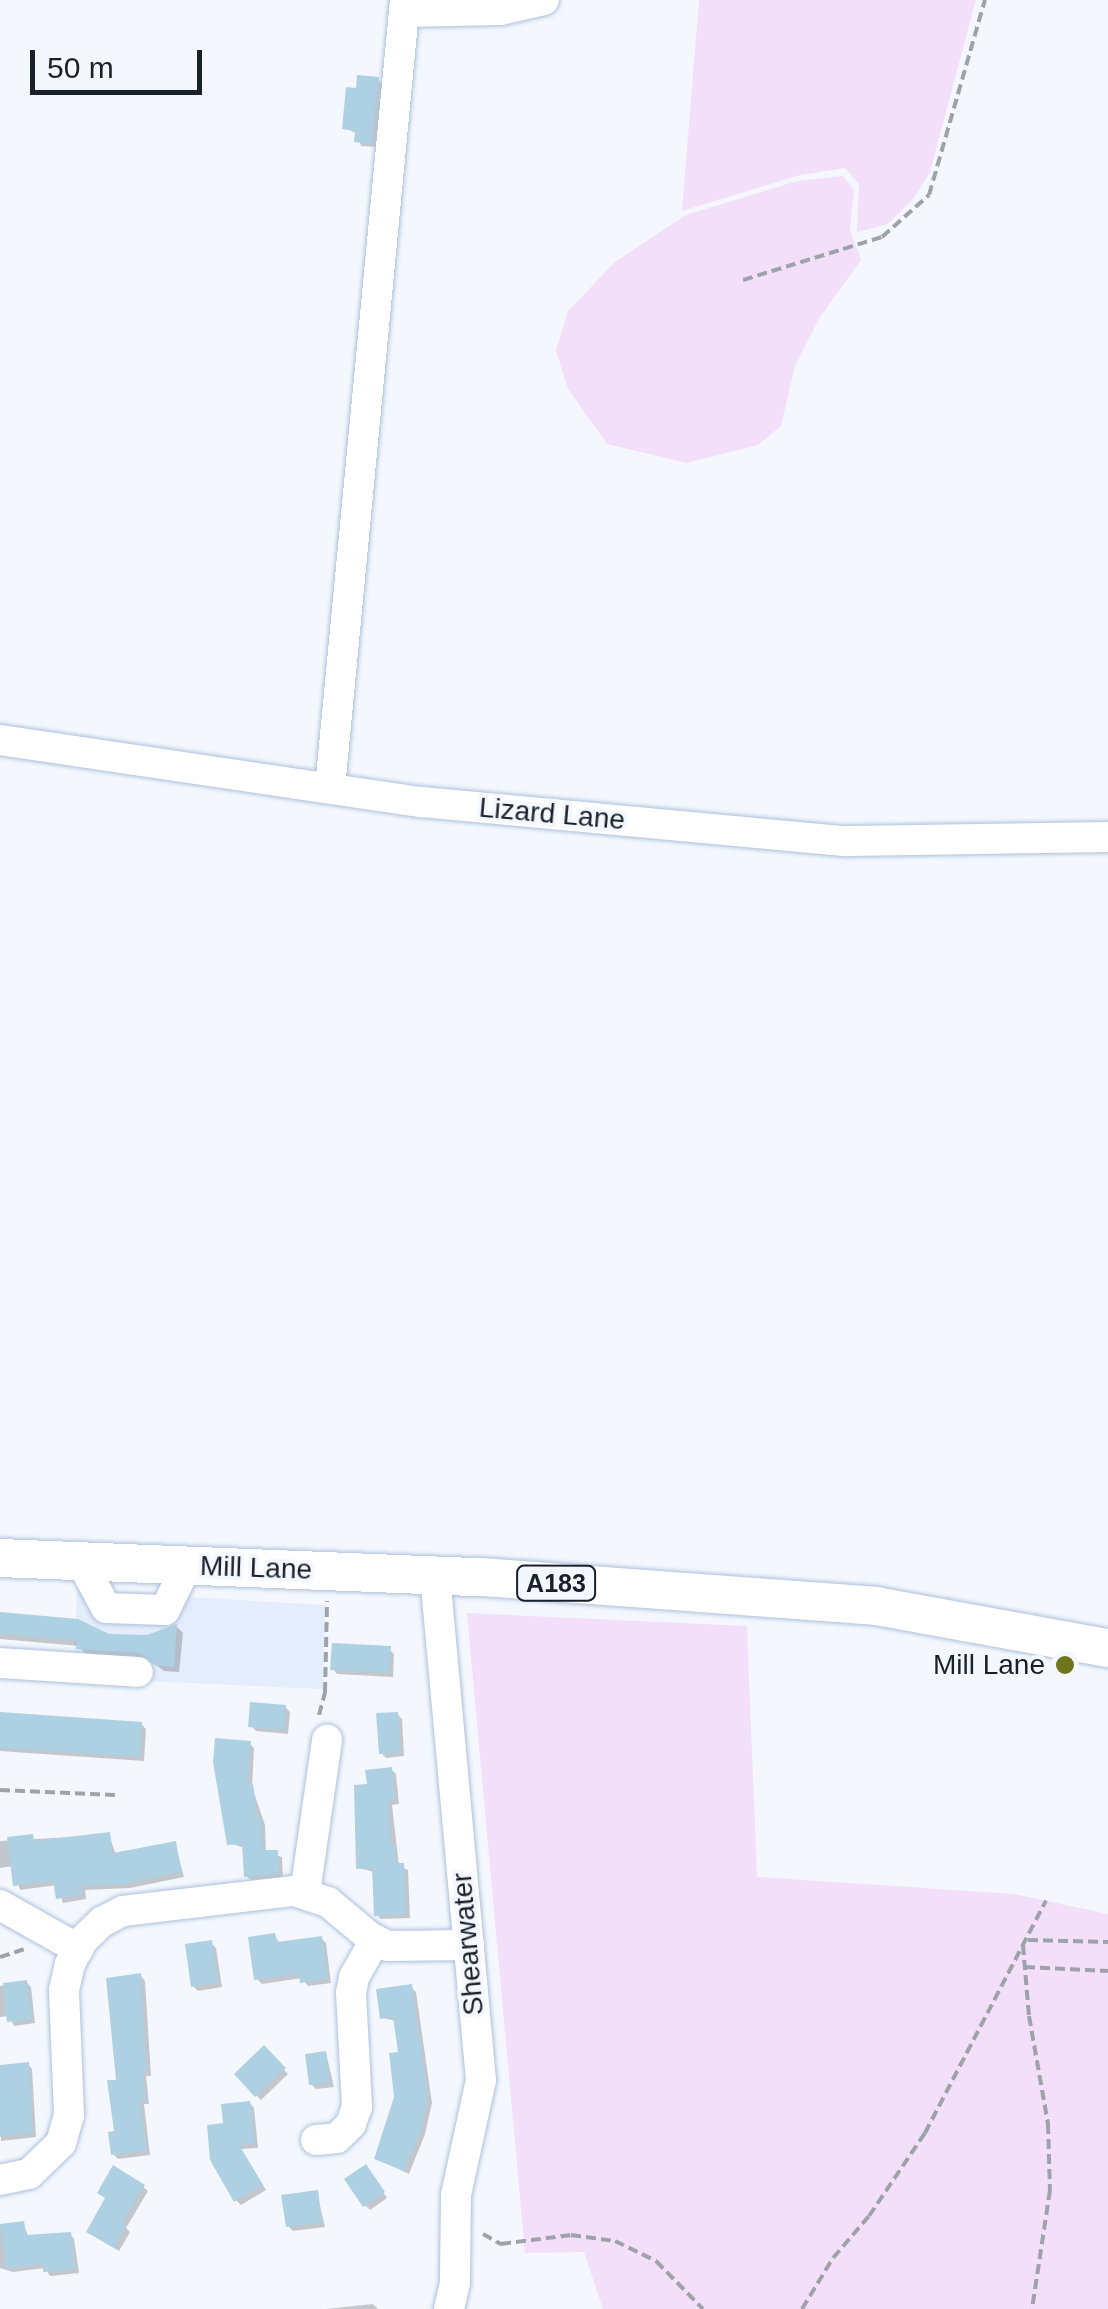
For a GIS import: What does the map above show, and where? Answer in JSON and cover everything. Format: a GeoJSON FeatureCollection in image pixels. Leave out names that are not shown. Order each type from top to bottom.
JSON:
{"type":"FeatureCollection","features":[{"type":"Feature","properties":{"kind":"main road","name":"Mill Lane"},"geometry":{"type":"LineString","coordinates":[[0,1558],[435,1575],[876,1606],[1108,1648]]}},
{"type":"Feature","properties":{"kind":"street"},"geometry":{"type":"LineString","coordinates":[[330,788],[405,6],[483,12],[544,0]]}},
{"type":"Feature","properties":{"kind":"street","name":"Lizard Lane"},"geometry":{"type":"LineString","coordinates":[[0,740],[422,802],[846,841],[1108,836]]}},
{"type":"Feature","properties":{"kind":"street","name":"Shearwater"},"geometry":{"type":"LineString","coordinates":[[435,1575],[481,2080],[456,2194],[455,2284],[449,2309]]}},
{"type":"Feature","properties":{"kind":"street"},"geometry":{"type":"LineString","coordinates":[[0,1663],[138,1672]]}},
{"type":"Feature","properties":{"kind":"street"},"geometry":{"type":"LineString","coordinates":[[305,1893],[327,1740]]}},
{"type":"Feature","properties":{"kind":"street"},"geometry":{"type":"LineString","coordinates":[[0,2180],[29,2174],[42,2165],[67,2130],[64,1990],[78,1949],[102,1922],[123,1911],[277,1892],[305,1893],[328,1902],[375,1940],[403,1948],[468,1944]]}},
{"type":"Feature","properties":{"kind":"street"},"geometry":{"type":"LineString","coordinates":[[0,1905],[78,1949]]}},
{"type":"Feature","properties":{"kind":"street"},"geometry":{"type":"LineString","coordinates":[[316,2140],[337,2138],[351,2124],[357,2108],[350,1993],[354,1976],[375,1940]]}},
{"type":"Feature","properties":{"kind":"path"},"geometry":{"type":"LineString","coordinates":[[744,280],[882,237],[929,195],[985,0]]}},
{"type":"Feature","properties":{"kind":"path"},"geometry":{"type":"LineString","coordinates":[[327,1586],[325,1692],[316,1724],[327,1740]]}},
{"type":"Feature","properties":{"kind":"path"},"geometry":{"type":"LineString","coordinates":[[0,1790],[115,1795]]}},
{"type":"Feature","properties":{"kind":"path"},"geometry":{"type":"LineString","coordinates":[[802,2309],[832,2258],[869,2216],[925,2133],[1046,1901]]}},
{"type":"Feature","properties":{"kind":"path"},"geometry":{"type":"LineString","coordinates":[[1024,1943],[1108,1942]]}},
{"type":"Feature","properties":{"kind":"path"},"geometry":{"type":"LineString","coordinates":[[1024,1943],[1048,2124],[1050,2190],[1032,2309]]}},
{"type":"Feature","properties":{"kind":"path"},"geometry":{"type":"LineString","coordinates":[[1025,1967],[1108,1971]]}},
{"type":"Feature","properties":{"kind":"path"},"geometry":{"type":"LineString","coordinates":[[456,2221],[501,2244],[571,2235],[615,2241],[656,2262],[703,2309]]}},
{"type":"Feature","properties":{"kind":"shaded area"},"geometry":{"type":"Polygon","coordinates":[[[699,0],[976,0],[930,172],[914,198],[888,224],[857,232],[859,184],[845,168],[800,175],[682,211],[699,0]]]}},
{"type":"Feature","properties":{"kind":"shaded area"},"geometry":{"type":"Polygon","coordinates":[[[843,176],[854,190],[850,230],[861,260],[820,317],[795,366],[781,426],[758,445],[686,463],[607,444],[568,389],[556,350],[568,311],[615,262],[686,215],[797,181],[843,176]]]}},
{"type":"Feature","properties":{"kind":"shaded area"},"geometry":{"type":"Polygon","coordinates":[[[77,1591],[325,1605],[323,1689],[146,1681],[74,1659],[77,1591]]]}},
{"type":"Feature","properties":{"kind":"shaded area"},"geometry":{"type":"Polygon","coordinates":[[[467,1613],[747,1626],[757,1877],[1015,1894],[1108,1914],[1108,2309],[603,2309],[584,2252],[525,2253],[467,1613]]]}},
{"type":"Feature","properties":{"kind":"building"},"geometry":{"type":"Polygon","coordinates":[[[357,75],[379,77],[372,144],[354,142],[355,131],[342,129],[346,87],[356,88],[357,75]]]}},
{"type":"Feature","properties":{"kind":"building"},"geometry":{"type":"Polygon","coordinates":[[[0,1612],[78,1619],[109,1634],[147,1635],[177,1624],[174,1667],[155,1665],[139,1653],[76,1649],[77,1641],[0,1634],[0,1612]]]}},
{"type":"Feature","properties":{"kind":"building"},"geometry":{"type":"Polygon","coordinates":[[[332,1643],[391,1646],[389,1673],[330,1670],[332,1643]]]}},
{"type":"Feature","properties":{"kind":"building"},"geometry":{"type":"Polygon","coordinates":[[[250,1702],[286,1705],[284,1730],[248,1727],[250,1702]]]}},
{"type":"Feature","properties":{"kind":"building"},"geometry":{"type":"Polygon","coordinates":[[[0,1712],[142,1722],[140,1757],[0,1748],[0,1712]]]}},
{"type":"Feature","properties":{"kind":"building"},"geometry":{"type":"Polygon","coordinates":[[[398,1712],[401,1753],[379,1754],[376,1713],[398,1712]]]}},
{"type":"Feature","properties":{"kind":"building"},"geometry":{"type":"Polygon","coordinates":[[[215,1738],[251,1741],[248,1785],[253,1784],[261,1818],[263,1850],[278,1850],[279,1874],[244,1877],[242,1844],[227,1845],[213,1762],[215,1738]]]}},
{"type":"Feature","properties":{"kind":"building"},"geometry":{"type":"Polygon","coordinates":[[[392,1767],[395,1800],[388,1801],[391,1844],[395,1844],[396,1863],[404,1863],[406,1914],[374,1916],[372,1868],[356,1869],[354,1785],[367,1784],[365,1770],[392,1767]]]}},
{"type":"Feature","properties":{"kind":"building"},"geometry":{"type":"Polygon","coordinates":[[[110,1832],[113,1853],[176,1841],[181,1872],[124,1884],[81,1886],[83,1895],[56,1899],[53,1881],[13,1886],[7,1837],[33,1834],[34,1841],[110,1832]]]}},
{"type":"Feature","properties":{"kind":"building"},"geometry":{"type":"Polygon","coordinates":[[[275,1933],[277,1942],[322,1936],[328,1979],[300,1983],[299,1974],[254,1980],[248,1937],[275,1933]]]}},
{"type":"Feature","properties":{"kind":"building"},"geometry":{"type":"Polygon","coordinates":[[[212,1940],[218,1983],[191,1987],[185,1944],[212,1940]]]}},
{"type":"Feature","properties":{"kind":"building"},"geometry":{"type":"Polygon","coordinates":[[[141,1973],[147,2072],[143,2072],[146,2100],[140,2100],[147,2151],[111,2155],[108,2132],[114,2131],[107,2080],[116,2080],[106,1978],[141,1973]]]}},
{"type":"Feature","properties":{"kind":"building"},"geometry":{"type":"Polygon","coordinates":[[[27,1980],[32,2019],[7,2022],[3,1983],[27,1980]]]}},
{"type":"Feature","properties":{"kind":"building"},"geometry":{"type":"Polygon","coordinates":[[[412,1984],[428,2097],[422,2129],[404,2171],[374,2159],[394,2097],[389,2053],[398,2052],[393,2017],[380,2019],[376,1989],[412,1984]]]}},
{"type":"Feature","properties":{"kind":"building"},"geometry":{"type":"Polygon","coordinates":[[[264,2045],[286,2068],[255,2097],[234,2074],[264,2045]]]}},
{"type":"Feature","properties":{"kind":"building"},"geometry":{"type":"Polygon","coordinates":[[[326,2051],[330,2083],[309,2085],[305,2054],[326,2051]]]}},
{"type":"Feature","properties":{"kind":"building"},"geometry":{"type":"Polygon","coordinates":[[[29,2062],[33,2133],[0,2137],[0,2065],[29,2062]]]}},
{"type":"Feature","properties":{"kind":"building"},"geometry":{"type":"Polygon","coordinates":[[[250,2101],[255,2144],[239,2145],[263,2185],[234,2202],[210,2160],[207,2125],[223,2123],[221,2104],[250,2101]]]}},
{"type":"Feature","properties":{"kind":"building"},"geometry":{"type":"Polygon","coordinates":[[[366,2164],[385,2192],[363,2207],[344,2179],[366,2164]]]}},
{"type":"Feature","properties":{"kind":"building"},"geometry":{"type":"Polygon","coordinates":[[[113,2165],[145,2185],[122,2223],[126,2225],[114,2248],[86,2232],[105,2198],[97,2193],[113,2165]]]}},
{"type":"Feature","properties":{"kind":"building"},"geometry":{"type":"Polygon","coordinates":[[[318,2190],[322,2223],[286,2227],[281,2195],[318,2190]]]}},
{"type":"Feature","properties":{"kind":"building"},"geometry":{"type":"Polygon","coordinates":[[[24,2221],[26,2235],[71,2232],[75,2270],[43,2272],[43,2264],[6,2269],[0,2224],[24,2221]]]}},
{"type":"Feature","properties":{"kind":"place","name":"Mill Lane"},"geometry":{"type":"Point","coordinates":[1065,1665]}}]}
